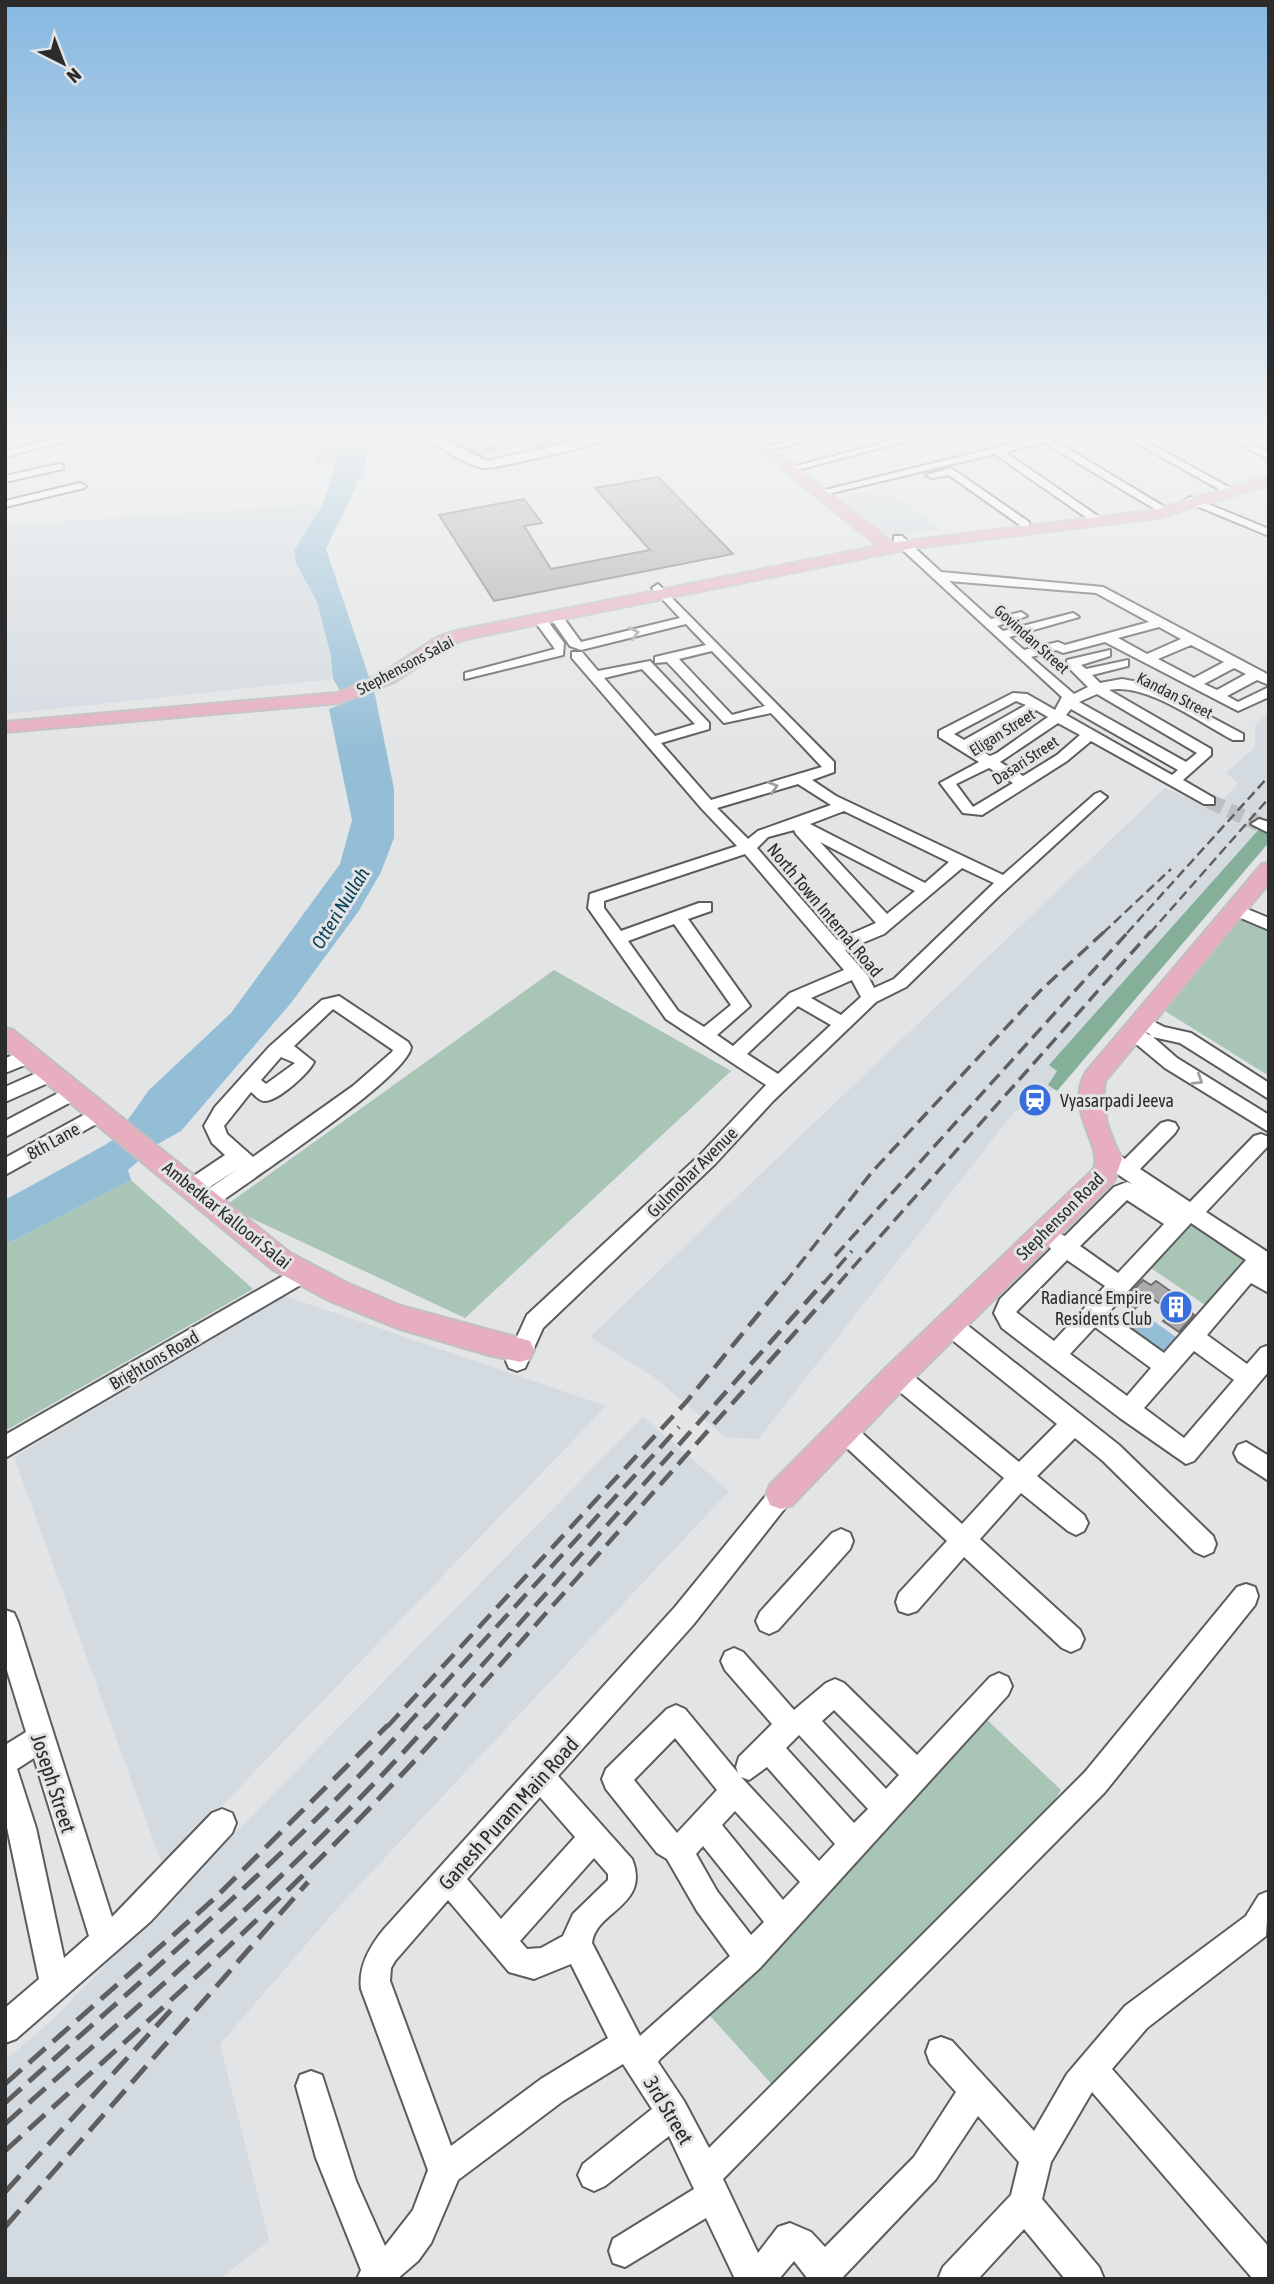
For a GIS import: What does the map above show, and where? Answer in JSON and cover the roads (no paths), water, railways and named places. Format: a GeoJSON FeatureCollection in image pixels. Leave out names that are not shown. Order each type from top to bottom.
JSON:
{"type":"FeatureCollection","features":[{"type":"Feature","properties":{"kind":"main road"},"geometry":{"type":"LineString","coordinates":[[880,539],[888,544]]}},
{"type":"Feature","properties":{"kind":"main road","name":"Stephensons Salai"},"geometry":{"type":"LineString","coordinates":[[384,675],[442,634],[888,544],[930,539]]}},
{"type":"Feature","properties":{"kind":"main road","name":"Stephensons Salai"},"geometry":{"type":"LineString","coordinates":[[5,727],[337,693],[384,675],[442,642],[660,591]]}},
{"type":"Feature","properties":{"kind":"main road","name":"Stephensons Salai"},"geometry":{"type":"LineString","coordinates":[[5,719],[337,693]]}},
{"type":"Feature","properties":{"kind":"main road","name":"Stephenson Road"},"geometry":{"type":"LineString","coordinates":[[781,1495],[949,1324],[1105,1174],[1119,1164],[1092,1118],[1089,1096],[1094,1078],[1150,1034],[1234,909],[1269,869]]}},
{"type":"Feature","properties":{"kind":"main road","name":"Ambedkar Kalloori Salai"},"geometry":{"type":"LineString","coordinates":[[5,1036],[154,1163],[265,1264],[296,1277],[359,1313],[431,1339],[519,1355]]}},
{"type":"Feature","properties":{"kind":"main road","name":"Ambedkar Kalloori Salai"},"geometry":{"type":"LineString","coordinates":[[10,1058],[64,1097],[96,1116]]}},
{"type":"Feature","properties":{"kind":"main road","name":"Ambedkar Kalloori Salai"},"geometry":{"type":"LineString","coordinates":[[154,1163],[200,1194],[281,1261],[296,1277]]}},
{"type":"Feature","properties":{"kind":"street","name":"Govindan Street"},"geometry":{"type":"LineString","coordinates":[[888,544],[939,576],[1021,656],[1069,696],[1069,702],[1187,769]]}},
{"type":"Feature","properties":{"kind":"street"},"geometry":{"type":"LineString","coordinates":[[939,576],[1099,590],[1263,677]]}},
{"type":"Feature","properties":{"kind":"street"},"geometry":{"type":"LineString","coordinates":[[660,591],[829,765],[826,771],[707,806]]}},
{"type":"Feature","properties":{"kind":"street"},"geometry":{"type":"LineString","coordinates":[[988,624],[1021,616]]}},
{"type":"Feature","properties":{"kind":"street"},"geometry":{"type":"LineString","coordinates":[[1001,635],[1073,617]]}},
{"type":"Feature","properties":{"kind":"street"},"geometry":{"type":"LineString","coordinates":[[547,618],[559,649]]}},
{"type":"Feature","properties":{"kind":"street","name":"North Town Internal Road"},"geometry":{"type":"LineString","coordinates":[[547,618],[577,648],[596,676],[707,806],[748,848],[855,972],[867,987],[870,998]]}},
{"type":"Feature","properties":{"kind":"street"},"geometry":{"type":"LineString","coordinates":[[470,676],[559,649],[577,648],[687,620]]}},
{"type":"Feature","properties":{"kind":"street"},"geometry":{"type":"LineString","coordinates":[[1021,656],[1058,646],[1063,649],[1161,624]]}},
{"type":"Feature","properties":{"kind":"street"},"geometry":{"type":"LineString","coordinates":[[1107,638],[1242,707],[1269,691]]}},
{"type":"Feature","properties":{"kind":"street"},"geometry":{"type":"LineString","coordinates":[[1147,659],[1191,640]]}},
{"type":"Feature","properties":{"kind":"street"},"geometry":{"type":"LineString","coordinates":[[596,676],[713,646]]}},
{"type":"Feature","properties":{"kind":"street"},"geometry":{"type":"LineString","coordinates":[[1077,668],[1105,653]]}},
{"type":"Feature","properties":{"kind":"street"},"geometry":{"type":"LineString","coordinates":[[669,657],[729,720],[774,708]]}},
{"type":"Feature","properties":{"kind":"street"},"geometry":{"type":"LineString","coordinates":[[1195,684],[1234,662]]}},
{"type":"Feature","properties":{"kind":"street"},"geometry":{"type":"LineString","coordinates":[[1077,668],[1123,663]]}},
{"type":"Feature","properties":{"kind":"street"},"geometry":{"type":"LineString","coordinates":[[645,664],[704,726],[652,741]]}},
{"type":"Feature","properties":{"kind":"street"},"geometry":{"type":"LineString","coordinates":[[1077,668],[1097,688],[1204,752],[1172,782]]}},
{"type":"Feature","properties":{"kind":"street"},"geometry":{"type":"LineString","coordinates":[[1217,696],[1263,677]]}},
{"type":"Feature","properties":{"kind":"street"},"geometry":{"type":"LineString","coordinates":[[666,686],[689,679]]}},
{"type":"Feature","properties":{"kind":"street"},"geometry":{"type":"LineString","coordinates":[[1069,702],[1097,688],[1132,683],[1238,737]]}},
{"type":"Feature","properties":{"kind":"street","name":"Kandan Street"},"geometry":{"type":"LineString","coordinates":[[1113,684],[1220,738],[1204,752]]}},
{"type":"Feature","properties":{"kind":"street"},"geometry":{"type":"LineString","coordinates":[[1022,782],[944,734],[1013,697],[1035,705],[1209,801]]}},
{"type":"Feature","properties":{"kind":"street"},"geometry":{"type":"LineString","coordinates":[[685,706],[709,699]]}},
{"type":"Feature","properties":{"kind":"street","name":"Eligan Street"},"geometry":{"type":"LineString","coordinates":[[977,812],[968,810],[947,783],[990,764],[1057,718],[1069,702]]}},
{"type":"Feature","properties":{"kind":"street"},"geometry":{"type":"LineString","coordinates":[[962,747],[1035,705]]}},
{"type":"Feature","properties":{"kind":"street","name":"Dasari Street"},"geometry":{"type":"LineString","coordinates":[[977,812],[1062,758],[1089,735]]}},
{"type":"Feature","properties":{"kind":"street"},"geometry":{"type":"LineString","coordinates":[[800,779],[845,806],[1005,882]]}},
{"type":"Feature","properties":{"kind":"street","name":"Gulmohar Avenue"},"geometry":{"type":"LineString","coordinates":[[519,1355],[531,1327],[542,1314],[708,1159],[779,1084],[870,998],[900,983],[1005,882],[1100,797]]}},
{"type":"Feature","properties":{"kind":"street"},"geometry":{"type":"LineString","coordinates":[[779,1084],[703,1037],[664,1008],[596,908],[596,898],[748,848],[763,834],[845,806]]}},
{"type":"Feature","properties":{"kind":"street"},"geometry":{"type":"LineString","coordinates":[[796,824],[926,890]]}},
{"type":"Feature","properties":{"kind":"street"},"geometry":{"type":"LineString","coordinates":[[796,824],[886,923]]}},
{"type":"Feature","properties":{"kind":"street"},"geometry":{"type":"LineString","coordinates":[[834,948],[878,930],[960,861]]}},
{"type":"Feature","properties":{"kind":"street"},"geometry":{"type":"LineString","coordinates":[[617,939],[705,908]]}},
{"type":"Feature","properties":{"kind":"street"},"geometry":{"type":"LineString","coordinates":[[1234,909],[1269,925]]}},
{"type":"Feature","properties":{"kind":"street"},"geometry":{"type":"LineString","coordinates":[[678,917],[741,1006],[703,1037]]}},
{"type":"Feature","properties":{"kind":"street"},"geometry":{"type":"LineString","coordinates":[[734,1056],[796,997],[855,972]]}},
{"type":"Feature","properties":{"kind":"street"},"geometry":{"type":"LineString","coordinates":[[796,997],[844,1024]]}},
{"type":"Feature","properties":{"kind":"street"},"geometry":{"type":"LineString","coordinates":[[200,1194],[245,1162],[360,1091],[401,1055],[402,1047],[340,1002],[328,1004],[277,1051],[222,1112],[214,1126],[215,1133],[245,1162]]}},
{"type":"Feature","properties":{"kind":"street"},"geometry":{"type":"LineString","coordinates":[[1150,1034],[1185,1038],[1269,1092]]}},
{"type":"Feature","properties":{"kind":"street"},"geometry":{"type":"LineString","coordinates":[[1055,1355],[1265,1133],[1171,1063],[1150,1034]]}},
{"type":"Feature","properties":{"kind":"street"},"geometry":{"type":"LineString","coordinates":[[250,1081],[266,1094],[302,1068],[305,1062],[295,1052],[277,1051]]}},
{"type":"Feature","properties":{"kind":"street"},"geometry":{"type":"LineString","coordinates":[[5,1095],[41,1078]]}},
{"type":"Feature","properties":{"kind":"street"},"geometry":{"type":"LineString","coordinates":[[5,1130],[64,1097]]}},
{"type":"Feature","properties":{"kind":"street","name":"8th Lane"},"geometry":{"type":"LineString","coordinates":[[5,1167],[96,1116]]}},
{"type":"Feature","properties":{"kind":"street"},"geometry":{"type":"LineString","coordinates":[[1168,1128],[1119,1164],[1259,1264],[1269,1284]]}},
{"type":"Feature","properties":{"kind":"street"},"geometry":{"type":"LineString","coordinates":[[1187,1215],[1127,1190],[1121,1193],[1008,1305],[1005,1313],[1010,1321],[1186,1453],[1269,1355]]}},
{"type":"Feature","properties":{"kind":"street"},"geometry":{"type":"LineString","coordinates":[[1044,1233],[1120,1285]]}},
{"type":"Feature","properties":{"kind":"street"},"geometry":{"type":"LineString","coordinates":[[1128,1411],[1259,1264]]}},
{"type":"Feature","properties":{"kind":"street","name":"Brightons Road"},"geometry":{"type":"LineString","coordinates":[[5,1447],[296,1277]]}},
{"type":"Feature","properties":{"kind":"street"},"geometry":{"type":"LineString","coordinates":[[1093,1314],[1166,1367]]}},
{"type":"Feature","properties":{"kind":"street"},"geometry":{"type":"LineString","coordinates":[[949,1324],[1111,1453],[1204,1544]]}},
{"type":"Feature","properties":{"kind":"street"},"geometry":{"type":"LineString","coordinates":[[1192,1337],[1249,1378]]}},
{"type":"Feature","properties":{"kind":"street"},"geometry":{"type":"LineString","coordinates":[[897,1376],[1076,1523]]}},
{"type":"Feature","properties":{"kind":"street"},"geometry":{"type":"LineString","coordinates":[[908,1602],[1021,1476],[1073,1424]]}},
{"type":"Feature","properties":{"kind":"street"},"geometry":{"type":"LineString","coordinates":[[843,1430],[1071,1639]]}},
{"type":"Feature","properties":{"kind":"street"},"geometry":{"type":"LineString","coordinates":[[1246,1454],[1269,1470]]}},
{"type":"Feature","properties":{"kind":"street","name":"Ganesh Puram Main Road"},"geometry":{"type":"LineString","coordinates":[[444,2170],[373,1976],[385,1950],[542,1778],[684,1616],[781,1495]]}},
{"type":"Feature","properties":{"kind":"street"},"geometry":{"type":"LineString","coordinates":[[769,1621],[841,1541]]}},
{"type":"Feature","properties":{"kind":"street"},"geometry":{"type":"LineString","coordinates":[[625,2251],[709,2185],[1095,1782],[1247,1597]]}},
{"type":"Feature","properties":{"kind":"street","name":"Joseph Street"},"geometry":{"type":"LineString","coordinates":[[5,1622],[106,1943]]}},
{"type":"Feature","properties":{"kind":"street"},"geometry":{"type":"LineString","coordinates":[[734,1661],[887,1810]]}},
{"type":"Feature","properties":{"kind":"street"},"geometry":{"type":"LineString","coordinates":[[311,2086],[337,2177],[377,2275],[406,2249],[419,2231],[439,2192],[444,2170],[552,2091],[649,2048],[750,1958],[999,1686]]}},
{"type":"Feature","properties":{"kind":"street"},"geometry":{"type":"LineString","coordinates":[[855,1845],[759,1758],[835,1692],[919,1776]]}},
{"type":"Feature","properties":{"kind":"street"},"geometry":{"type":"LineString","coordinates":[[750,1958],[707,1901],[677,1849],[667,1843],[616,1779],[676,1718],[735,1791],[820,1884]]}},
{"type":"Feature","properties":{"kind":"street"},"geometry":{"type":"LineString","coordinates":[[5,1761],[40,1739]]}},
{"type":"Feature","properties":{"kind":"street"},"geometry":{"type":"LineString","coordinates":[[5,1773],[22,1828],[55,1984]]}},
{"type":"Feature","properties":{"kind":"street"},"geometry":{"type":"LineString","coordinates":[[449,1880],[519,1962],[528,1966],[577,1944],[580,1929],[619,1887],[624,1877],[617,1863],[542,1778]]}},
{"type":"Feature","properties":{"kind":"street"},"geometry":{"type":"LineString","coordinates":[[677,1849],[686,1844],[735,1791]]}},
{"type":"Feature","properties":{"kind":"street"},"geometry":{"type":"LineString","coordinates":[[5,2028],[141,1911],[222,1823]]}},
{"type":"Feature","properties":{"kind":"street"},"geometry":{"type":"LineString","coordinates":[[704,1825],[783,1923]]}},
{"type":"Feature","properties":{"kind":"street"},"geometry":{"type":"LineString","coordinates":[[500,1941],[594,1837]]}},
{"type":"Feature","properties":{"kind":"street"},"geometry":{"type":"LineString","coordinates":[[955,2279],[1025,2204],[1036,2157],[1078,2085],[1136,2017],[1265,1923]]}},
{"type":"Feature","properties":{"kind":"street","name":"3rd Street"},"geometry":{"type":"LineString","coordinates":[[577,1944],[634,2054],[673,2112],[756,2279]]}},
{"type":"Feature","properties":{"kind":"street"},"geometry":{"type":"LineString","coordinates":[[941,2052],[1036,2157]]}},
{"type":"Feature","properties":{"kind":"street"},"geometry":{"type":"LineString","coordinates":[[1092,2069],[1269,2272]]}},
{"type":"Feature","properties":{"kind":"street"},"geometry":{"type":"LineString","coordinates":[[756,2279],[790,2239],[799,2242],[823,2270],[828,2268],[925,2168],[976,2090]]}},
{"type":"Feature","properties":{"kind":"street"},"geometry":{"type":"LineString","coordinates":[[594,2175],[673,2112]]}},
{"type":"Feature","properties":{"kind":"street"},"geometry":{"type":"LineString","coordinates":[[1025,2204],[1087,2279]]}},
{"type":"Feature","properties":{"kind":"water","name":"Otteri Nullah"},"geometry":{"type":"Polygon","coordinates":[[[301,539],[331,539],[326,549],[375,695],[394,789],[394,838],[381,872],[358,912],[291,1003],[181,1131],[158,1144],[128,1170],[131,1180],[5,1245],[5,1200],[105,1145],[128,1129],[127,1121],[149,1090],[231,1013],[340,864],[352,820],[329,709],[347,702],[333,679],[331,656],[317,602],[295,561],[295,549],[301,539]]]}},
{"type":"Feature","properties":{"kind":"water"},"geometry":{"type":"Polygon","coordinates":[[[1141,1312],[1176,1337],[1164,1351],[1129,1326],[1141,1312]]]}},
{"type":"Feature","properties":{"kind":"tunnel"},"geometry":{"type":"LineString","coordinates":[[1209,801],[1259,824]]}},
{"type":"Feature","properties":{"kind":"railway"},"geometry":{"type":"LineString","coordinates":[[1127,933],[1269,776]]}},
{"type":"Feature","properties":{"kind":"railway"},"geometry":{"type":"LineString","coordinates":[[1150,933],[1269,798]]}},
{"type":"Feature","properties":{"kind":"railway"},"geometry":{"type":"LineString","coordinates":[[1103,933],[1171,869]]}},
{"type":"Feature","properties":{"kind":"railway"},"geometry":{"type":"LineString","coordinates":[[784,1284],[872,1172],[1040,991],[1105,931]]}},
{"type":"Feature","properties":{"kind":"railway"},"geometry":{"type":"LineString","coordinates":[[835,1256],[1129,931]]}},
{"type":"Feature","properties":{"kind":"railway"},"geometry":{"type":"LineString","coordinates":[[838,1284],[1151,931]]}},
{"type":"Feature","properties":{"kind":"railway"},"geometry":{"type":"LineString","coordinates":[[823,1284],[852,1251]]}},
{"type":"Feature","properties":{"kind":"railway"},"geometry":{"type":"LineString","coordinates":[[387,1727],[687,1401],[785,1282]]}},
{"type":"Feature","properties":{"kind":"railway"},"geometry":{"type":"LineString","coordinates":[[427,1727],[824,1282]]}},
{"type":"Feature","properties":{"kind":"railway"},"geometry":{"type":"LineString","coordinates":[[445,1727],[840,1282]]}},
{"type":"Feature","properties":{"kind":"railway"},"geometry":{"type":"LineString","coordinates":[[405,1727],[679,1427]]}},
{"type":"Feature","properties":{"kind":"railway"},"geometry":{"type":"LineString","coordinates":[[5,2084],[214,1899],[388,1725]]}},
{"type":"Feature","properties":{"kind":"railway"},"geometry":{"type":"LineString","coordinates":[[5,2103],[261,1872],[407,1725]]}},
{"type":"Feature","properties":{"kind":"railway"},"geometry":{"type":"LineString","coordinates":[[5,2124],[276,1881],[428,1725]]}},
{"type":"Feature","properties":{"kind":"railway"},"geometry":{"type":"LineString","coordinates":[[5,2151],[287,1891],[342,1837],[447,1725]]}},
{"type":"Feature","properties":{"kind":"railway"},"geometry":{"type":"LineString","coordinates":[[5,2227],[308,1882]]}},
{"type":"Feature","properties":{"kind":"railway"},"geometry":{"type":"LineString","coordinates":[[5,2192],[172,2009]]}},
{"type":"Feature","properties":{"kind":"place","name":"Vyasarpadi Jeeva"},"geometry":{"type":"Point","coordinates":[1035,1100]}},
{"type":"Feature","properties":{"kind":"place","name":"Radiance Empire Residents Club"},"geometry":{"type":"Point","coordinates":[1176,1307]}}]}
